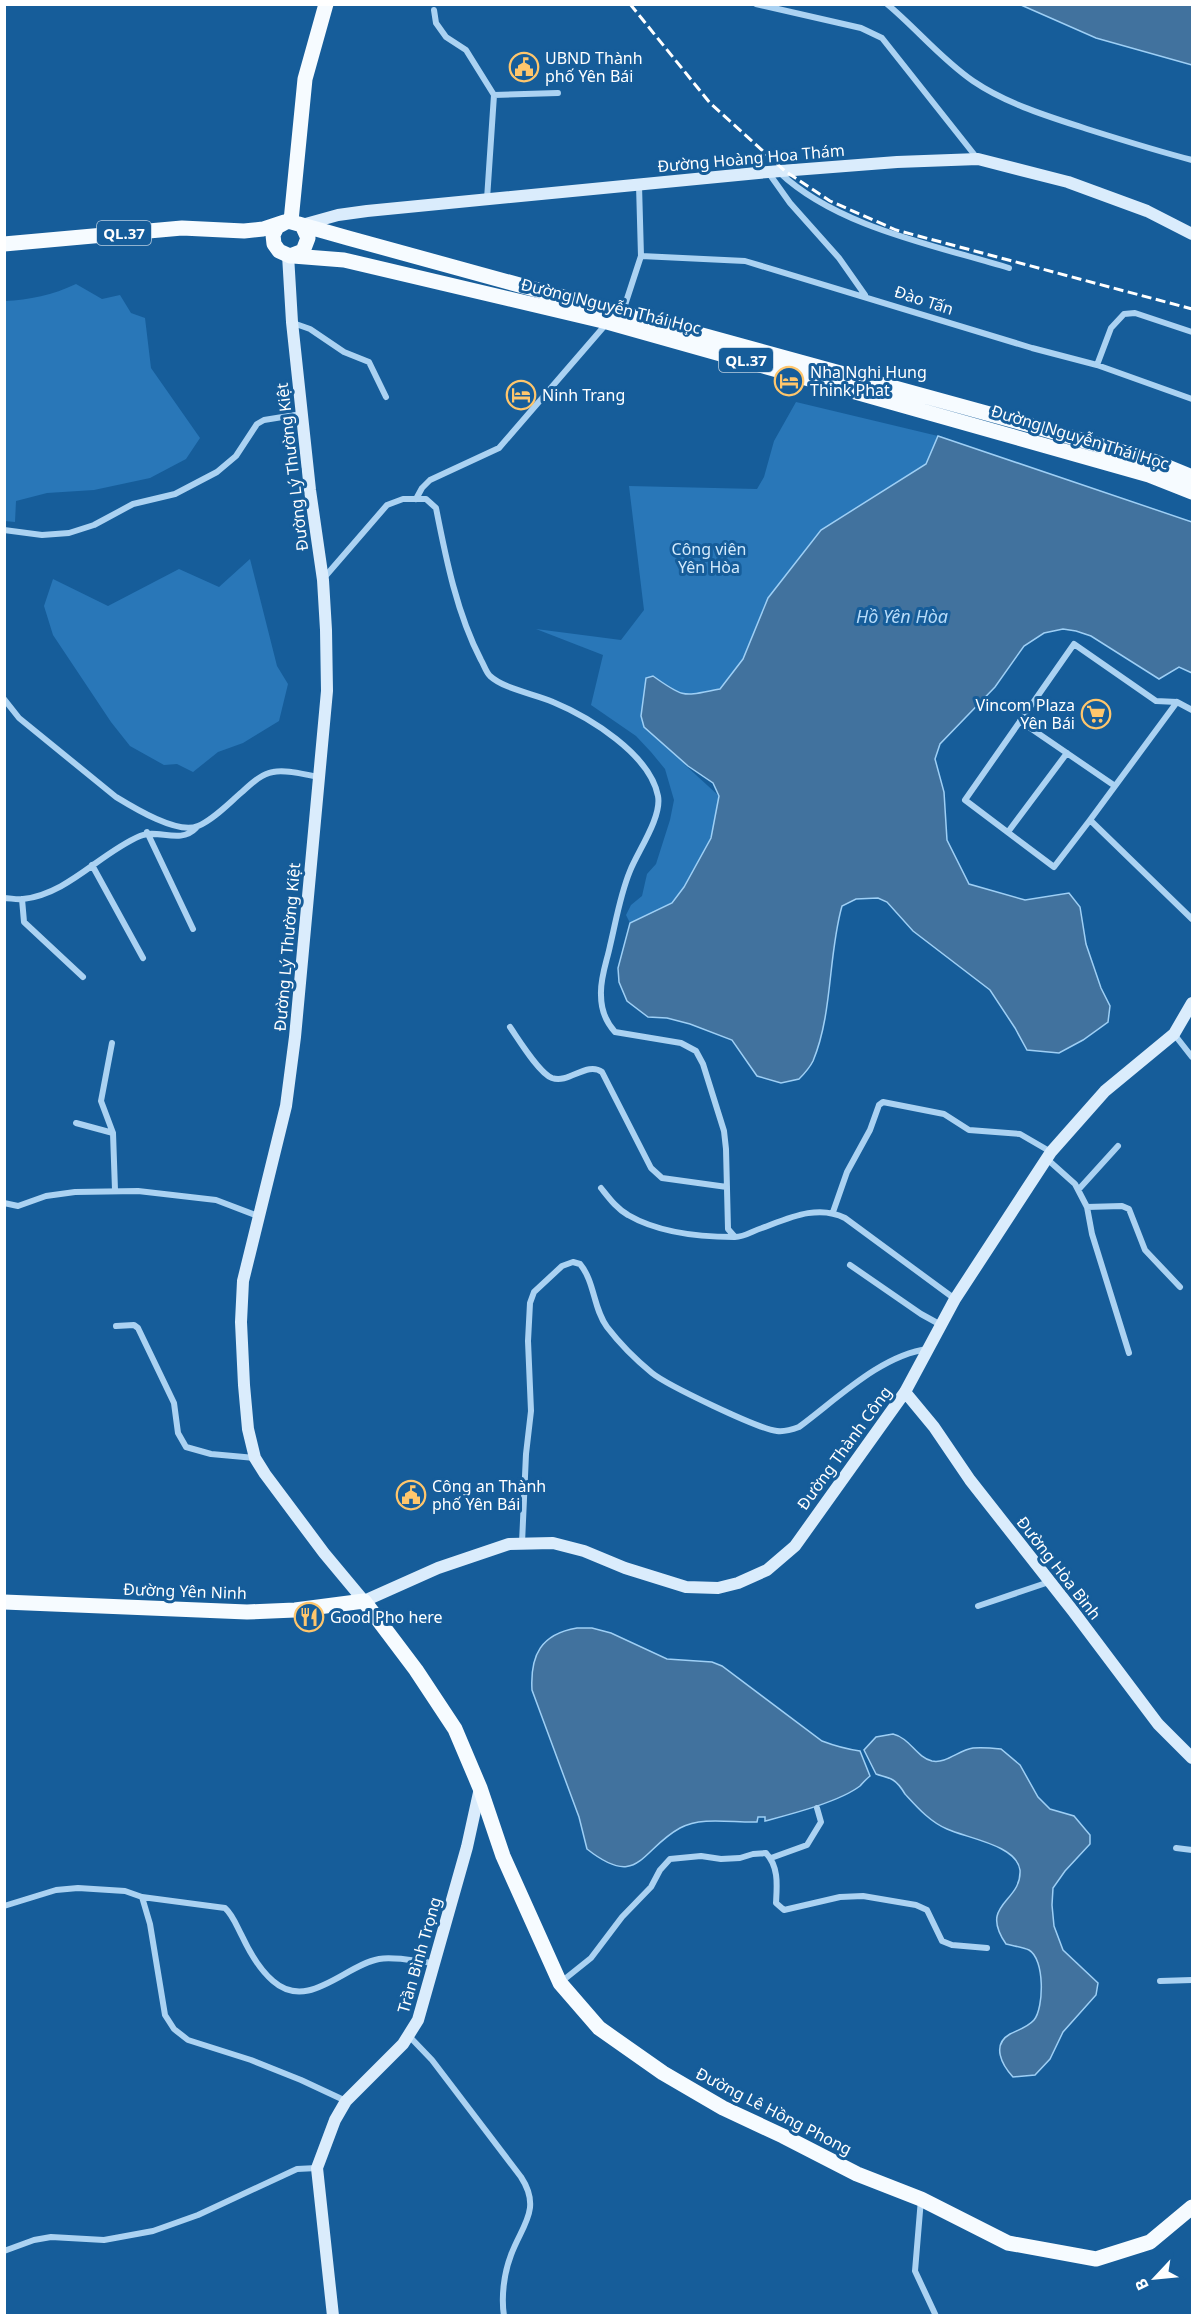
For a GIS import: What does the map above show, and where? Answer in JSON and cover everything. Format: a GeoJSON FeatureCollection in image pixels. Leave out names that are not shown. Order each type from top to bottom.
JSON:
{"type":"FeatureCollection","features":[{"type":"Feature","properties":{"kind":"main road"},"geometry":{"type":"LineString","coordinates":[[292,223],[305,80],[326,4]]}},
{"type":"Feature","properties":{"kind":"main road","name":"Đường Hoàng Hoa Thám"},"geometry":{"type":"LineString","coordinates":[[292,223],[348,214],[773,172],[897,162],[978,159],[1068,182],[1147,211],[1192,234]]}},
{"type":"Feature","properties":{"kind":"main road"},"geometry":{"type":"LineString","coordinates":[[292,223],[307,232],[307,243],[301,252],[286,254],[274,243],[273,235],[277,227],[292,223]]}},
{"type":"Feature","properties":{"kind":"main road","name":"QL.37"},"geometry":{"type":"LineString","coordinates":[[4,244],[182,228],[244,231],[292,223]]}},
{"type":"Feature","properties":{"kind":"main road","name":"Đường Nguyễn Thái Học"},"geometry":{"type":"LineString","coordinates":[[292,223],[1030,425],[1153,461],[1192,477]]}},
{"type":"Feature","properties":{"kind":"main road","name":"QL.37"},"geometry":{"type":"LineString","coordinates":[[244,231],[262,238],[286,254]]}},
{"type":"Feature","properties":{"kind":"main road","name":"Đường Nguyễn Thái Học"},"geometry":{"type":"LineString","coordinates":[[286,254],[344,260],[607,322],[1149,475],[1192,492]]}},
{"type":"Feature","properties":{"kind":"main road","name":"Đường Lý Thường Kiệt"},"geometry":{"type":"LineString","coordinates":[[286,254],[310,490],[323,580],[327,691],[295,1037],[286,1106],[243,1281],[246,1407],[248,1429],[255,1458],[279,1495],[364,1601]]}},
{"type":"Feature","properties":{"kind":"main road","name":"Đường Thành Công"},"geometry":{"type":"LineString","coordinates":[[364,1601],[438,1568],[509,1544],[553,1543],[584,1551],[625,1568],[686,1587],[718,1588],[738,1583],[767,1570],[795,1546],[905,1392],[955,1299],[1049,1155],[1105,1091],[1174,1034],[1192,1003]]}},
{"type":"Feature","properties":{"kind":"main road","name":"Đường Hòa Bình"},"geometry":{"type":"LineString","coordinates":[[905,1392],[934,1427],[970,1480],[1158,1724],[1192,1758]]}},
{"type":"Feature","properties":{"kind":"main road","name":"Đường Yên Ninh"},"geometry":{"type":"LineString","coordinates":[[4,1602],[247,1612],[295,1610],[364,1601]]}},
{"type":"Feature","properties":{"kind":"main road","name":"Đường Lê Hồng Phong"},"geometry":{"type":"LineString","coordinates":[[364,1601],[416,1670],[455,1729],[480,1788],[503,1856],[560,1983],[599,2028],[663,2073],[723,2109],[783,2136],[857,2174],[921,2199],[1008,2243],[1096,2259],[1150,2242],[1192,2207]]}},
{"type":"Feature","properties":{"kind":"main road","name":"Trần Bình Trọng"},"geometry":{"type":"LineString","coordinates":[[333,2316],[316,2168],[335,2120],[346,2101],[410,2036],[418,2020],[467,1847],[480,1788]]}},
{"type":"Feature","properties":{"kind":"street"},"geometry":{"type":"LineString","coordinates":[[756,4],[861,28],[882,38],[978,159]]}},
{"type":"Feature","properties":{"kind":"street"},"geometry":{"type":"LineString","coordinates":[[887,4],[936,51],[971,80],[1002,98],[1048,117],[1192,160]]}},
{"type":"Feature","properties":{"kind":"street"},"geometry":{"type":"LineString","coordinates":[[434,10],[436,23],[446,37],[466,50],[494,94],[487,200]]}},
{"type":"Feature","properties":{"kind":"street"},"geometry":{"type":"LineString","coordinates":[[494,94],[558,93]]}},
{"type":"Feature","properties":{"kind":"street"},"geometry":{"type":"LineString","coordinates":[[773,172],[862,222],[911,240],[1009,268]]}},
{"type":"Feature","properties":{"kind":"street"},"geometry":{"type":"LineString","coordinates":[[773,172],[790,203],[839,258],[865,296]]}},
{"type":"Feature","properties":{"kind":"street"},"geometry":{"type":"LineString","coordinates":[[622,312],[641,256],[639,185]]}},
{"type":"Feature","properties":{"kind":"street","name":"Đào Tấn"},"geometry":{"type":"LineString","coordinates":[[641,256],[745,261],[1032,348],[1097,364],[1192,399]]}},
{"type":"Feature","properties":{"kind":"street"},"geometry":{"type":"LineString","coordinates":[[1097,364],[1113,324],[1124,314],[1135,313],[1192,332]]}},
{"type":"Feature","properties":{"kind":"street"},"geometry":{"type":"LineString","coordinates":[[292,322],[310,329],[344,352],[369,362],[386,397]]}},
{"type":"Feature","properties":{"kind":"street"},"geometry":{"type":"LineString","coordinates":[[416,499],[430,480],[499,448],[607,322]]}},
{"type":"Feature","properties":{"kind":"street"},"geometry":{"type":"LineString","coordinates":[[4,530],[42,535],[69,533],[94,525],[133,504],[175,494],[217,472],[236,456],[257,424],[264,420],[303,414]]}},
{"type":"Feature","properties":{"kind":"street"},"geometry":{"type":"LineString","coordinates":[[323,580],[387,505],[403,499],[426,499],[436,508],[455,591],[474,646],[489,675],[501,683],[554,702],[598,726],[634,754],[652,780],[659,797],[657,808],[653,824],[629,872],[603,978],[602,1007],[605,1017],[615,1032],[681,1042],[696,1051],[703,1064],[724,1131],[728,1229],[735,1237]]}},
{"type":"Feature","properties":{"kind":"street"},"geometry":{"type":"LineString","coordinates":[[1177,702],[1054,867],[965,800],[1074,644],[1156,701],[1177,702],[1192,710]]}},
{"type":"Feature","properties":{"kind":"street"},"geometry":{"type":"LineString","coordinates":[[4,699],[20,718],[116,797],[133,808],[178,827],[197,827]]}},
{"type":"Feature","properties":{"kind":"street"},"geometry":{"type":"LineString","coordinates":[[1020,722],[1115,786]]}},
{"type":"Feature","properties":{"kind":"street"},"geometry":{"type":"LineString","coordinates":[[1008,832],[1067,753]]}},
{"type":"Feature","properties":{"kind":"street"},"geometry":{"type":"LineString","coordinates":[[4,898],[22,899],[48,892],[126,842],[147,832],[177,836],[192,832],[258,778],[271,772],[280,771],[320,777]]}},
{"type":"Feature","properties":{"kind":"street"},"geometry":{"type":"LineString","coordinates":[[1090,820],[1192,919]]}},
{"type":"Feature","properties":{"kind":"street"},"geometry":{"type":"LineString","coordinates":[[147,832],[193,929]]}},
{"type":"Feature","properties":{"kind":"street"},"geometry":{"type":"LineString","coordinates":[[92,865],[143,958]]}},
{"type":"Feature","properties":{"kind":"street"},"geometry":{"type":"LineString","coordinates":[[22,899],[24,922],[83,977]]}},
{"type":"Feature","properties":{"kind":"street"},"geometry":{"type":"LineString","coordinates":[[510,1028],[542,1070],[552,1078],[563,1078],[595,1068],[602,1072],[651,1168],[657,1175],[662,1178],[727,1187]]}},
{"type":"Feature","properties":{"kind":"street"},"geometry":{"type":"LineString","coordinates":[[1174,1034],[1192,1057]]}},
{"type":"Feature","properties":{"kind":"street"},"geometry":{"type":"LineString","coordinates":[[112,1043],[101,1101],[113,1133],[115,1190]]}},
{"type":"Feature","properties":{"kind":"street"},"geometry":{"type":"LineString","coordinates":[[833,1212],[847,1172],[883,1102],[944,1114],[969,1130],[1020,1134],[1049,1155],[1079,1189],[1087,1207],[1092,1234],[1129,1353]]}},
{"type":"Feature","properties":{"kind":"street"},"geometry":{"type":"LineString","coordinates":[[76,1123],[113,1133]]}},
{"type":"Feature","properties":{"kind":"street"},"geometry":{"type":"LineString","coordinates":[[1079,1189],[1118,1146]]}},
{"type":"Feature","properties":{"kind":"street"},"geometry":{"type":"LineString","coordinates":[[601,1188],[616,1206],[628,1215],[655,1226],[699,1236],[742,1237],[761,1228],[814,1211],[833,1212],[863,1231],[955,1299]]}},
{"type":"Feature","properties":{"kind":"street"},"geometry":{"type":"LineString","coordinates":[[4,1203],[18,1206],[57,1194],[115,1190],[194,1196],[216,1200],[258,1216]]}},
{"type":"Feature","properties":{"kind":"street"},"geometry":{"type":"LineString","coordinates":[[1087,1207],[1122,1206],[1129,1209],[1145,1250],[1180,1287]]}},
{"type":"Feature","properties":{"kind":"street"},"geometry":{"type":"LineString","coordinates":[[522,1544],[531,1402],[529,1314],[534,1292],[562,1266],[573,1262],[580,1264],[589,1279],[603,1321],[625,1348],[653,1375],[730,1413],[777,1431],[788,1431],[799,1427],[889,1361],[907,1353],[930,1348]]}},
{"type":"Feature","properties":{"kind":"street"},"geometry":{"type":"LineString","coordinates":[[850,1265],[921,1314],[942,1325]]}},
{"type":"Feature","properties":{"kind":"street"},"geometry":{"type":"LineString","coordinates":[[116,1326],[134,1325],[138,1328],[174,1403],[178,1433],[186,1447],[211,1454],[255,1458]]}},
{"type":"Feature","properties":{"kind":"street"},"geometry":{"type":"LineString","coordinates":[[978,1606],[1049,1581]]}},
{"type":"Feature","properties":{"kind":"street"},"geometry":{"type":"LineString","coordinates":[[771,1858],[807,1845],[820,1822],[817,1808]]}},
{"type":"Feature","properties":{"kind":"street"},"geometry":{"type":"LineString","coordinates":[[1176,1848],[1192,1850]]}},
{"type":"Feature","properties":{"kind":"street"},"geometry":{"type":"LineString","coordinates":[[560,1983],[591,1958],[622,1917],[651,1887],[660,1870],[670,1859],[701,1856],[721,1859],[766,1853],[771,1858],[777,1875],[776,1903],[784,1910],[840,1897],[863,1896],[916,1905],[927,1910],[942,1941],[952,1945],[987,1948]]}},
{"type":"Feature","properties":{"kind":"street"},"geometry":{"type":"LineString","coordinates":[[4,1906],[69,1888],[114,1890],[142,1897],[225,1908],[232,1917],[251,1956],[275,1983],[286,1989],[302,1991],[312,1989],[381,1959],[435,1964]]}},
{"type":"Feature","properties":{"kind":"street"},"geometry":{"type":"LineString","coordinates":[[142,1897],[150,1924],[165,2015],[174,2029],[188,2040],[251,2060],[346,2101]]}},
{"type":"Feature","properties":{"kind":"street"},"geometry":{"type":"LineString","coordinates":[[1160,1981],[1192,1980]]}},
{"type":"Feature","properties":{"kind":"street"},"geometry":{"type":"LineString","coordinates":[[410,2036],[432,2060],[521,2177],[531,2196],[531,2210],[506,2270],[504,2316]]}},
{"type":"Feature","properties":{"kind":"street"},"geometry":{"type":"LineString","coordinates":[[4,2251],[34,2240],[51,2237],[104,2241],[153,2231],[198,2215],[297,2169],[316,2168]]}},
{"type":"Feature","properties":{"kind":"street"},"geometry":{"type":"LineString","coordinates":[[921,2199],[915,2271],[936,2316]]}},
{"type":"Feature","properties":{"kind":"green space"},"geometry":{"type":"Polygon","coordinates":[[[76,284],[102,299],[120,295],[131,313],[145,318],[151,368],[200,438],[186,459],[150,478],[94,490],[47,493],[16,501],[15,522],[5,521],[5,301],[41,296],[76,284]]]}},
{"type":"Feature","properties":{"kind":"green space","name":"Công viên Yên Hòa"},"geometry":{"type":"Polygon","coordinates":[[[796,402],[938,436],[926,464],[821,531],[768,598],[743,659],[720,689],[685,694],[672,689],[653,676],[690,768],[684,764],[719,796],[711,838],[684,887],[672,903],[630,923],[626,915],[631,905],[642,896],[647,874],[656,864],[670,820],[674,800],[665,769],[636,736],[591,705],[603,655],[536,629],[621,640],[644,610],[629,486],[757,489],[764,477],[774,441],[796,402]]]}},
{"type":"Feature","properties":{"kind":"green space"},"geometry":{"type":"Polygon","coordinates":[[[250,559],[277,666],[288,684],[279,721],[243,743],[218,752],[193,772],[177,764],[164,765],[130,746],[111,722],[53,635],[44,606],[53,579],[108,606],[179,569],[219,587],[250,559]]]}},
{"type":"Feature","properties":{"kind":"water"},"geometry":{"type":"Polygon","coordinates":[[[1021,5],[1192,5],[1192,65],[1096,38],[1021,5]]]}},
{"type":"Feature","properties":{"kind":"water","name":"Hồ Yên Hòa"},"geometry":{"type":"Polygon","coordinates":[[[938,436],[1192,522],[1192,673],[1179,667],[1159,679],[1091,636],[1063,629],[1044,633],[1024,646],[995,687],[940,744],[935,759],[944,792],[947,840],[969,884],[1025,900],[1069,893],[1080,907],[1086,944],[1101,988],[1110,1006],[1108,1022],[1083,1040],[1059,1053],[1027,1050],[990,990],[913,931],[887,902],[878,898],[856,899],[842,906],[834,944],[824,1023],[813,1061],[799,1079],[781,1083],[757,1076],[732,1040],[690,1024],[667,1018],[648,1017],[627,1001],[619,982],[618,968],[630,923],[672,903],[684,887],[711,838],[719,796],[713,783],[688,766],[644,727],[641,716],[646,678],[653,676],[672,689],[685,694],[720,689],[743,659],[768,598],[821,530],[926,464],[938,436]]]}},
{"type":"Feature","properties":{"kind":"water"},"geometry":{"type":"Polygon","coordinates":[[[577,1628],[592,1628],[611,1633],[667,1659],[712,1662],[722,1666],[822,1741],[860,1751],[870,1776],[851,1792],[814,1807],[765,1821],[765,1817],[758,1817],[757,1822],[708,1821],[689,1824],[667,1837],[638,1862],[629,1866],[618,1866],[604,1861],[587,1849],[579,1817],[532,1690],[533,1666],[540,1648],[554,1635],[577,1628]]]}},
{"type":"Feature","properties":{"kind":"water"},"geometry":{"type":"Polygon","coordinates":[[[893,1734],[904,1739],[922,1756],[932,1761],[942,1761],[973,1748],[1001,1749],[1020,1765],[1038,1797],[1050,1809],[1074,1816],[1090,1835],[1090,1844],[1053,1888],[1052,1905],[1054,1926],[1063,1950],[1098,1983],[1096,1995],[1063,2032],[1050,2059],[1035,2075],[1013,2077],[1005,2067],[1000,2055],[1004,2039],[1034,2020],[1041,1995],[1040,1973],[1034,1955],[1027,1949],[1006,1944],[997,1920],[999,1911],[1019,1881],[1020,1870],[1017,1861],[1001,1848],[947,1829],[935,1822],[919,1809],[895,1781],[876,1774],[864,1750],[876,1737],[893,1734]]]}},
{"type":"Feature","properties":{"kind":"railway"},"geometry":{"type":"LineString","coordinates":[[630,4],[710,103],[785,171],[830,201],[896,230],[1192,309]]}},
{"type":"Feature","properties":{"kind":"place","name":"UBND Thành phố Yên Bái"},"geometry":{"type":"Point","coordinates":[524,67]}},
{"type":"Feature","properties":{"kind":"place","name":"Nha Nghi Hung Think Phat"},"geometry":{"type":"Point","coordinates":[789,381]}},
{"type":"Feature","properties":{"kind":"place","name":"Ninh Trang"},"geometry":{"type":"Point","coordinates":[521,395]}},
{"type":"Feature","properties":{"kind":"place","name":"Vincom Plaza Yên Bái"},"geometry":{"type":"Point","coordinates":[1096,714]}},
{"type":"Feature","properties":{"kind":"place","name":"Công an Thành phố Yên Bái"},"geometry":{"type":"Point","coordinates":[411,1495]}},
{"type":"Feature","properties":{"kind":"place","name":"Good Pho here"},"geometry":{"type":"Point","coordinates":[309,1617]}}]}
